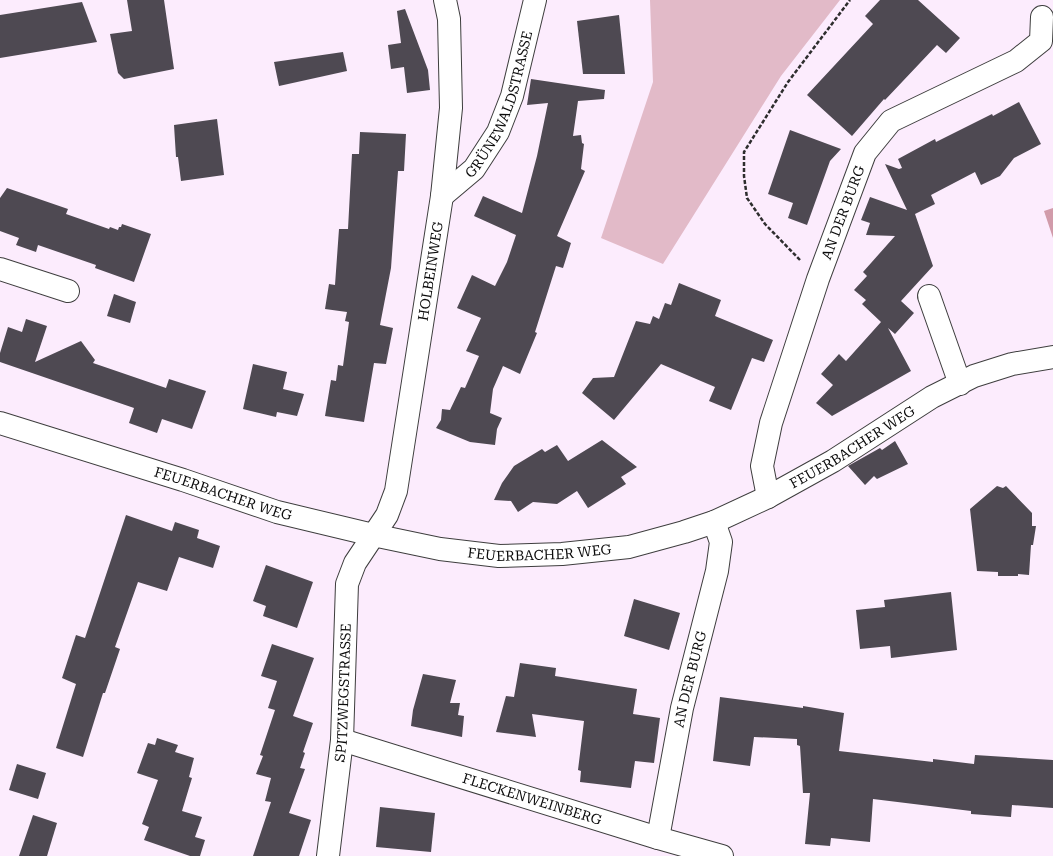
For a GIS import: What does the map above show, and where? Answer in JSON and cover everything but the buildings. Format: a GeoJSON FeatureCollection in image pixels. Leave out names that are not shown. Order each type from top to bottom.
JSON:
{"type":"FeatureCollection","features":[{"type":"Feature","properties":{"kind":"street","name":"HOLBEINWEG"},"geometry":{"type":"LineString","coordinates":[[373,535],[387,516],[396,491],[442,196],[451,108],[449,19],[445,0]]}},
{"type":"Feature","properties":{"kind":"street","name":"GRÜNEWALDSTRASSE"},"geometry":{"type":"LineString","coordinates":[[442,196],[474,169],[498,132],[512,96],[535,0]]}},
{"type":"Feature","properties":{"kind":"street","name":"AN DER BURG"},"geometry":{"type":"LineString","coordinates":[[768,497],[762,466],[771,423],[818,279],[865,153],[891,121],[1016,61],[1041,41],[1042,17]]}},
{"type":"Feature","properties":{"kind":"street"},"geometry":{"type":"LineString","coordinates":[[0,269],[68,291]]}},
{"type":"Feature","properties":{"kind":"street"},"geometry":{"type":"LineString","coordinates":[[929,296],[960,384]]}},
{"type":"Feature","properties":{"kind":"street","name":"FEUERBACHER WEG"},"geometry":{"type":"LineString","coordinates":[[0,423],[183,480],[277,512],[373,535],[440,549],[499,556],[562,554],[629,547],[714,522],[768,497],[833,461],[932,397],[974,376],[1012,364],[1053,357]]}},
{"type":"Feature","properties":{"kind":"street","name":"AN DER BURG"},"geometry":{"type":"LineString","coordinates":[[658,838],[682,708],[718,571],[721,542],[714,522]]}},
{"type":"Feature","properties":{"kind":"street","name":"SPITZWEGSTRASSE"},"geometry":{"type":"LineString","coordinates":[[328,856],[342,740],[348,584],[355,563],[373,535]]}},
{"type":"Feature","properties":{"kind":"street","name":"FLECKENWEINBERG"},"geometry":{"type":"LineString","coordinates":[[342,740],[658,838],[722,856]]}},
{"type":"Feature","properties":{"kind":"path"},"geometry":{"type":"LineString","coordinates":[[818,279],[765,224],[747,198],[744,176],[744,152],[788,82],[850,0]]}},
{"type":"Feature","properties":{"kind":"shaded area"},"geometry":{"type":"Polygon","coordinates":[[[650,0],[840,0],[781,76],[663,264],[601,238],[653,82],[650,0]]]}},
{"type":"Feature","properties":{"kind":"shaded area"},"geometry":{"type":"Polygon","coordinates":[[[1053,208],[1053,238],[1044,211],[1053,208]]]}}]}
